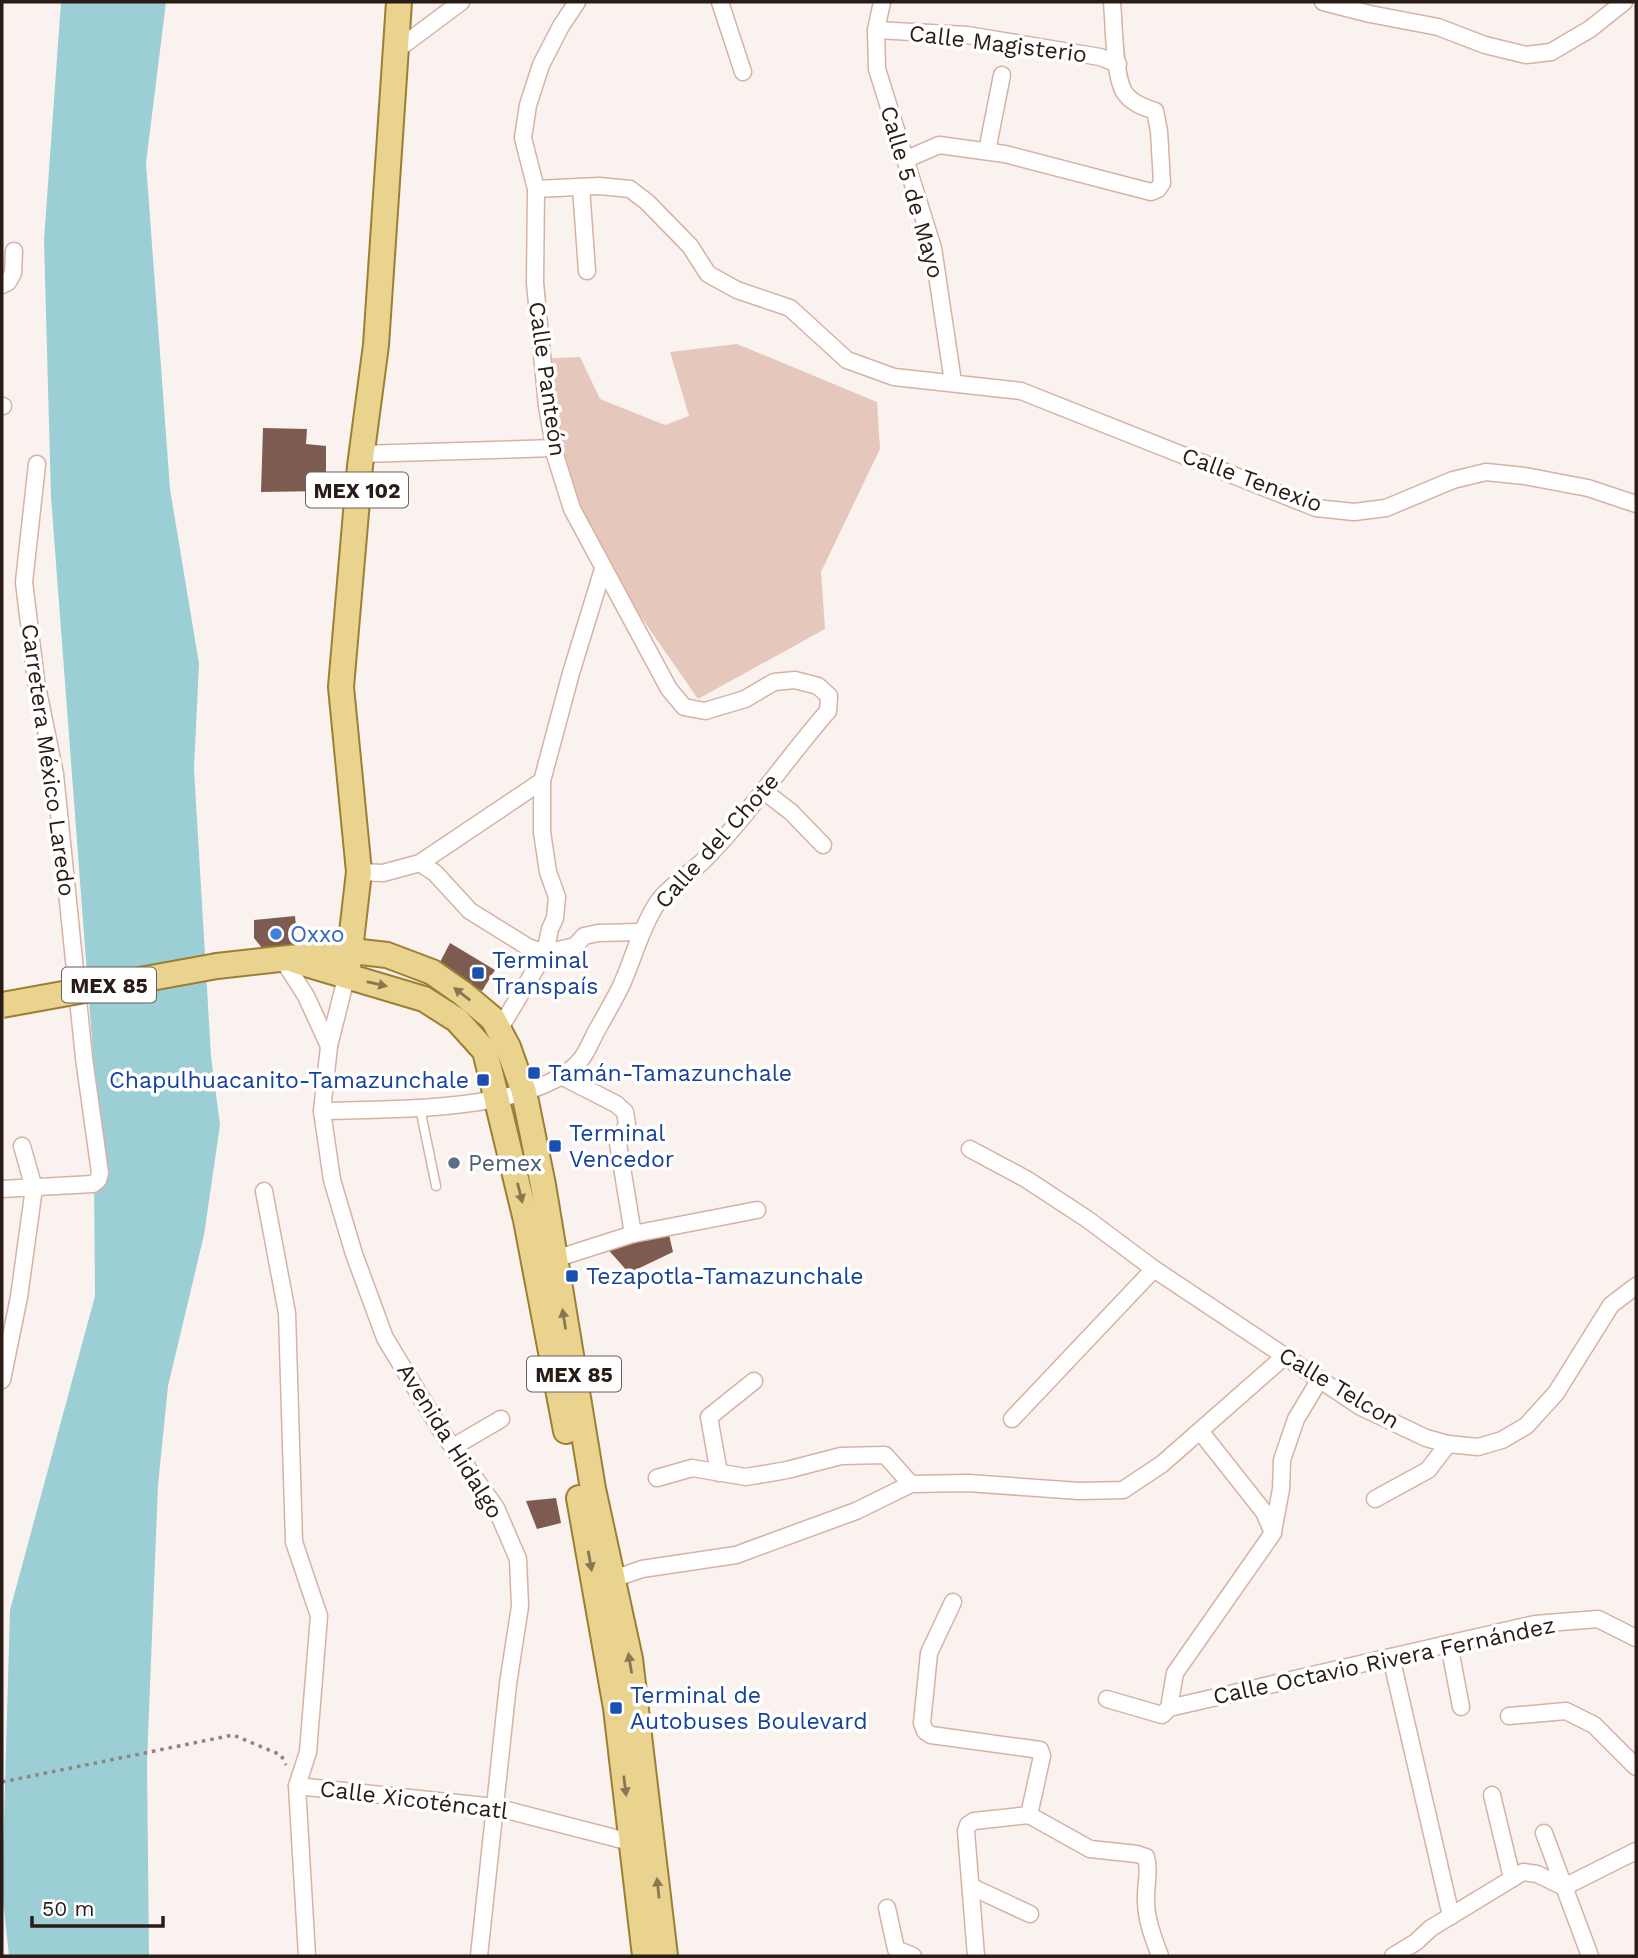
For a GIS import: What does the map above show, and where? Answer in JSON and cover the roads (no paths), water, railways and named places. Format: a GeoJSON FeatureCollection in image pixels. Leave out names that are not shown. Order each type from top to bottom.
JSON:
{"type":"FeatureCollection","features":[{"type":"Feature","properties":{"kind":"main road","name":"MEX 102"},"geometry":{"type":"LineString","coordinates":[[346,978],[352,951],[359,872],[341,687],[361,454],[376,345],[385,240],[399,2]]}},
{"type":"Feature","properties":{"kind":"main road","name":"MEX 85"},"geometry":{"type":"LineString","coordinates":[[2,1005],[217,966],[352,951],[387,955],[432,972],[493,1019],[508,1047],[524,1093],[543,1185],[616,1707],[665,1956]]}},
{"type":"Feature","properties":{"kind":"main road","name":"MEX 85"},"geometry":{"type":"LineString","coordinates":[[286,959],[424,999],[457,1020],[485,1051],[526,1220],[585,1491],[613,1580],[630,1659],[642,1845],[645,1956]]}},
{"type":"Feature","properties":{"kind":"street"},"geometry":{"type":"LineString","coordinates":[[394,52],[461,2]]}},
{"type":"Feature","properties":{"kind":"street","name":"Calle Panteón"},"geometry":{"type":"LineString","coordinates":[[576,2],[541,65],[528,105],[523,138],[536,189],[535,283],[540,349],[555,448],[572,509],[669,689],[684,707],[705,711],[745,699],[774,682],[795,680],[818,686],[829,696]]}},
{"type":"Feature","properties":{"kind":"street"},"geometry":{"type":"LineString","coordinates":[[720,2],[743,72]]}},
{"type":"Feature","properties":{"kind":"street","name":"Calle 5 de Mayo"},"geometry":{"type":"LineString","coordinates":[[882,2],[876,30],[877,69],[933,248],[953,382]]}},
{"type":"Feature","properties":{"kind":"street"},"geometry":{"type":"LineString","coordinates":[[907,159],[939,145],[1005,154],[1151,192],[1158,189],[1162,183],[1155,111],[1136,104],[1123,92],[1112,2]]}},
{"type":"Feature","properties":{"kind":"street"},"geometry":{"type":"LineString","coordinates":[[1323,2],[1438,27],[1485,45],[1526,55],[1551,52],[1590,29],[1624,2]]}},
{"type":"Feature","properties":{"kind":"street","name":"Calle Magisterio"},"geometry":{"type":"LineString","coordinates":[[876,30],[967,35],[1100,57],[1118,64]]}},
{"type":"Feature","properties":{"kind":"street"},"geometry":{"type":"LineString","coordinates":[[987,151],[1002,75]]}},
{"type":"Feature","properties":{"kind":"street","name":"Calle Tenexio"},"geometry":{"type":"LineString","coordinates":[[536,189],[599,186],[630,189],[647,202],[690,246],[708,274],[737,290],[790,308],[847,360],[894,377],[1021,391],[1315,508],[1354,512],[1386,508],[1453,480],[1486,472],[1588,488],[1636,504]]}},
{"type":"Feature","properties":{"kind":"street"},"geometry":{"type":"LineString","coordinates":[[581,187],[587,271]]}},
{"type":"Feature","properties":{"kind":"street"},"geometry":{"type":"LineString","coordinates":[[2,285],[8,282],[13,273],[14,251]]}},
{"type":"Feature","properties":{"kind":"street"},"geometry":{"type":"LineString","coordinates":[[361,454],[555,448]]}},
{"type":"Feature","properties":{"kind":"street","name":"Carretera México Laredo"},"geometry":{"type":"LineString","coordinates":[[34,1188],[93,1184],[100,1173],[84,1058],[55,774],[36,681],[24,582],[37,464]]}},
{"type":"Feature","properties":{"kind":"street"},"geometry":{"type":"LineString","coordinates":[[499,1030],[545,953],[555,918],[557,898],[548,872],[542,832],[541,781],[603,569]]}},
{"type":"Feature","properties":{"kind":"street","name":"Calle del Chote"},"geometry":{"type":"LineString","coordinates":[[322,1111],[420,1108],[497,1099],[524,1093],[561,1076],[582,1059],[621,987],[641,932],[658,902],[705,859],[765,792],[828,711],[829,696]]}},
{"type":"Feature","properties":{"kind":"street"},"geometry":{"type":"LineString","coordinates":[[359,872],[383,873],[419,863],[541,781]]}},
{"type":"Feature","properties":{"kind":"street"},"geometry":{"type":"LineString","coordinates":[[765,792],[791,812],[823,845]]}},
{"type":"Feature","properties":{"kind":"street"},"geometry":{"type":"LineString","coordinates":[[419,863],[435,873],[470,911],[528,947],[545,953],[575,946],[584,936],[641,932]]}},
{"type":"Feature","properties":{"kind":"street"},"geometry":{"type":"LineString","coordinates":[[286,959],[329,1046]]}},
{"type":"Feature","properties":{"kind":"street","name":"Avenida Hidalgo"},"geometry":{"type":"LineString","coordinates":[[346,978],[329,1046],[322,1111],[332,1180],[354,1254],[385,1338],[453,1447],[496,1508],[518,1559],[520,1606],[508,1684],[479,1956]]}},
{"type":"Feature","properties":{"kind":"street"},"geometry":{"type":"LineString","coordinates":[[561,1076],[616,1104],[625,1112],[627,1124],[618,1143],[634,1234]]}},
{"type":"Feature","properties":{"kind":"street"},"geometry":{"type":"LineString","coordinates":[[2,1380],[19,1297],[34,1188],[22,1146]]}},
{"type":"Feature","properties":{"kind":"street","name":"Calle Telcon"},"geometry":{"type":"LineString","coordinates":[[970,1149],[1026,1179],[1087,1219],[1154,1269],[1361,1407],[1426,1438],[1448,1444],[1478,1447],[1502,1440],[1526,1426],[1556,1393],[1611,1305],[1636,1286]]}},
{"type":"Feature","properties":{"kind":"street"},"geometry":{"type":"LineString","coordinates":[[2,1189],[34,1188]]}},
{"type":"Feature","properties":{"kind":"street"},"geometry":{"type":"LineString","coordinates":[[264,1191],[287,1313],[294,1542],[319,1616],[307,1752],[297,1786],[307,1956]]}},
{"type":"Feature","properties":{"kind":"street"},"geometry":{"type":"LineString","coordinates":[[555,1259],[634,1234],[757,1210]]}},
{"type":"Feature","properties":{"kind":"street"},"geometry":{"type":"LineString","coordinates":[[1012,1419],[1154,1269]]}},
{"type":"Feature","properties":{"kind":"street"},"geometry":{"type":"LineString","coordinates":[[613,1580],[642,1569],[736,1555],[856,1511],[911,1485],[968,1483],[1079,1491],[1123,1490],[1162,1464],[1285,1356]]}},
{"type":"Feature","properties":{"kind":"street"},"geometry":{"type":"LineString","coordinates":[[1169,1708],[1175,1673],[1273,1533],[1283,1460],[1296,1419],[1320,1379]]}},
{"type":"Feature","properties":{"kind":"street"},"geometry":{"type":"LineString","coordinates":[[719,1473],[709,1417],[754,1381]]}},
{"type":"Feature","properties":{"kind":"street"},"geometry":{"type":"LineString","coordinates":[[453,1447],[501,1419]]}},
{"type":"Feature","properties":{"kind":"street"},"geometry":{"type":"LineString","coordinates":[[1200,1431],[1264,1511],[1273,1533]]}},
{"type":"Feature","properties":{"kind":"street"},"geometry":{"type":"LineString","coordinates":[[1375,1499],[1428,1470],[1448,1444]]}},
{"type":"Feature","properties":{"kind":"street"},"geometry":{"type":"LineString","coordinates":[[657,1478],[692,1468],[746,1477],[841,1456],[885,1455],[911,1485]]}},
{"type":"Feature","properties":{"kind":"street"},"geometry":{"type":"LineString","coordinates":[[953,1602],[929,1653],[922,1723],[925,1731],[931,1735],[1040,1750],[1042,1756],[1029,1815]]}},
{"type":"Feature","properties":{"kind":"street","name":"Calle Octavio Rivera Fernández"},"geometry":{"type":"LineString","coordinates":[[1107,1699],[1162,1715],[1169,1708],[1535,1624],[1598,1619],[1636,1638]]}},
{"type":"Feature","properties":{"kind":"street"},"geometry":{"type":"LineString","coordinates":[[1449,1644],[1461,1707]]}},
{"type":"Feature","properties":{"kind":"street"},"geometry":{"type":"LineString","coordinates":[[1391,1657],[1451,1916]]}},
{"type":"Feature","properties":{"kind":"street"},"geometry":{"type":"LineString","coordinates":[[1509,1716],[1566,1711],[1594,1725],[1636,1767]]}},
{"type":"Feature","properties":{"kind":"street","name":"Calle Xicoténcatl"},"geometry":{"type":"LineString","coordinates":[[297,1786],[495,1807],[642,1845]]}},
{"type":"Feature","properties":{"kind":"street"},"geometry":{"type":"LineString","coordinates":[[1492,1795],[1512,1878]]}},
{"type":"Feature","properties":{"kind":"street"},"geometry":{"type":"LineString","coordinates":[[976,1956],[968,1825],[974,1821],[1029,1815],[1090,1849],[1146,1857],[1149,1868],[1145,1898],[1148,1922],[1160,1956]]}},
{"type":"Feature","properties":{"kind":"street"},"geometry":{"type":"LineString","coordinates":[[1544,1833],[1590,1956]]}},
{"type":"Feature","properties":{"kind":"street"},"geometry":{"type":"LineString","coordinates":[[1564,1888],[1636,1851]]}},
{"type":"Feature","properties":{"kind":"street"},"geometry":{"type":"LineString","coordinates":[[1394,1956],[1451,1916],[1522,1872],[1537,1874],[1564,1888]]}},
{"type":"Feature","properties":{"kind":"street"},"geometry":{"type":"LineString","coordinates":[[972,1886],[1030,1914]]}},
{"type":"Feature","properties":{"kind":"street"},"geometry":{"type":"LineString","coordinates":[[887,1908],[896,1949],[913,1956]]}},
{"type":"Feature","properties":{"kind":"lane"},"geometry":{"type":"LineString","coordinates":[[420,1108],[436,1186]]}},
{"type":"Feature","properties":{"kind":"water"},"geometry":{"type":"Polygon","coordinates":[[[61,2],[166,2],[146,163],[170,489],[199,664],[194,769],[211,1056],[220,1125],[204,1235],[168,1386],[158,1485],[147,1762],[149,1956],[9,1956],[2,1890],[10,1610],[95,1296],[93,1053],[51,497],[44,240],[61,2]]]}},
{"type":"Feature","properties":{"kind":"place","name":"Oxxo"},"geometry":{"type":"Point","coordinates":[276,934]}},
{"type":"Feature","properties":{"kind":"place","name":"Terminal Transpaís"},"geometry":{"type":"Point","coordinates":[478,973]}},
{"type":"Feature","properties":{"kind":"place","name":"Tamán-Tamazunchale"},"geometry":{"type":"Point","coordinates":[534,1073]}},
{"type":"Feature","properties":{"kind":"place","name":"Chapulhuacanito-Tamazunchale"},"geometry":{"type":"Point","coordinates":[483,1080]}},
{"type":"Feature","properties":{"kind":"place","name":"Terminal Vencedor"},"geometry":{"type":"Point","coordinates":[555,1146]}},
{"type":"Feature","properties":{"kind":"place","name":"Pemex"},"geometry":{"type":"Point","coordinates":[454,1163]}},
{"type":"Feature","properties":{"kind":"place","name":"Tezapotla-Tamazunchale"},"geometry":{"type":"Point","coordinates":[572,1276]}},
{"type":"Feature","properties":{"kind":"place","name":"Terminal de Autobuses Boulevard"},"geometry":{"type":"Point","coordinates":[616,1708]}}]}
